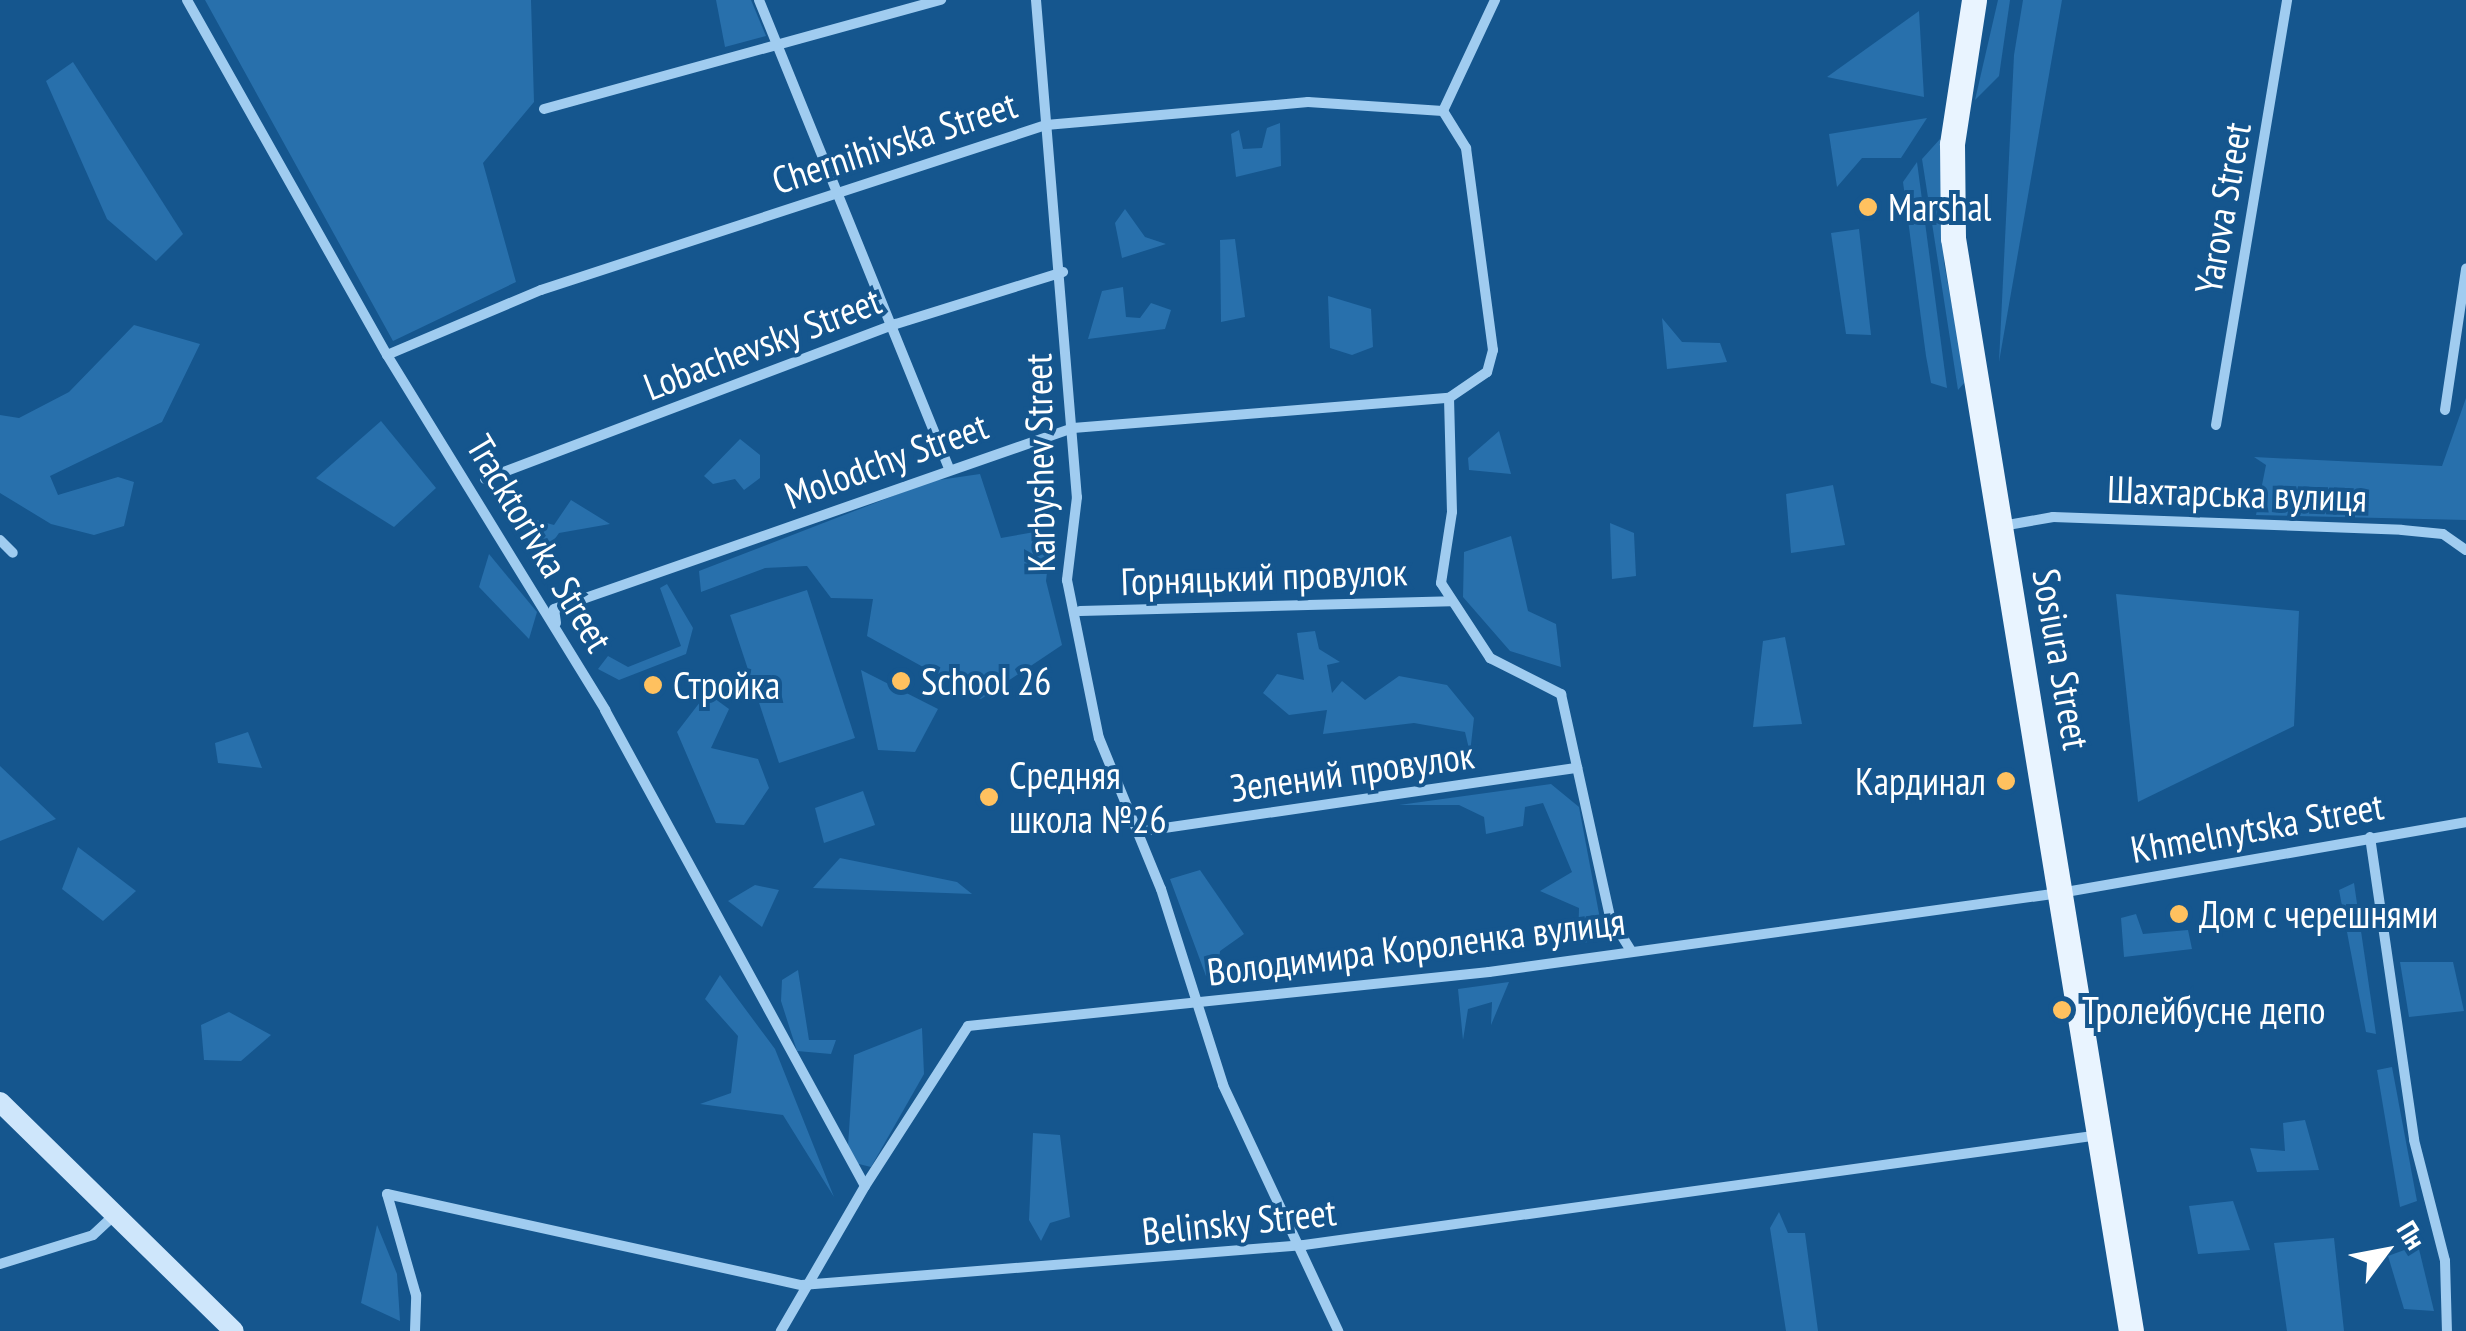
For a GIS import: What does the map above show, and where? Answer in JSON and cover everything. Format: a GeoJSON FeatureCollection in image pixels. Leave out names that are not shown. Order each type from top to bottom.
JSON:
{"type":"FeatureCollection","features":[{"type":"Feature","properties":{"kind":"main road","name":"Sosiura Street"},"geometry":{"type":"LineString","coordinates":[[1974,0],[1952,144],[1952,222],[2131,1331]]}},
{"type":"Feature","properties":{"kind":"main road"},"geometry":{"type":"LineString","coordinates":[[0,1102],[112,1217],[234,1331]]}},
{"type":"Feature","properties":{"kind":"street","name":"Tracktorivka Street"},"geometry":{"type":"LineString","coordinates":[[188,0],[387,355],[557,629],[865,1186]]}},
{"type":"Feature","properties":{"kind":"street"},"geometry":{"type":"LineString","coordinates":[[759,0],[836,192],[896,324],[948,466]]}},
{"type":"Feature","properties":{"kind":"street"},"geometry":{"type":"LineString","coordinates":[[544,110],[780,50],[941,0]]}},
{"type":"Feature","properties":{"kind":"street","name":"Karbyshev Street"},"geometry":{"type":"LineString","coordinates":[[1036,0],[1063,272],[1073,428],[1077,537],[1067,580],[1080,611],[1099,738],[1200,1001],[1223,1085],[1304,1245],[1338,1331]]}},
{"type":"Feature","properties":{"kind":"street"},"geometry":{"type":"LineString","coordinates":[[1495,0],[1443,111],[1466,148],[1492,305],[1486,372],[1448,398],[1452,512],[1441,582],[1490,658],[1561,694],[1610,917],[1631,950]]}},
{"type":"Feature","properties":{"kind":"street","name":"Yarova Street"},"geometry":{"type":"LineString","coordinates":[[2216,425],[2287,0]]}},
{"type":"Feature","properties":{"kind":"street","name":"Chernihivska Street"},"geometry":{"type":"LineString","coordinates":[[387,355],[541,290],[1046,125],[1308,102],[1443,111]]}},
{"type":"Feature","properties":{"kind":"street"},"geometry":{"type":"LineString","coordinates":[[2444,410],[2466,269]]}},
{"type":"Feature","properties":{"kind":"street","name":"Lobachevsky Street"},"geometry":{"type":"LineString","coordinates":[[485,479],[896,324],[1063,272]]}},
{"type":"Feature","properties":{"kind":"street","name":"Molodchy Street"},"geometry":{"type":"LineString","coordinates":[[557,629],[554,608],[948,466],[1073,428],[1448,398]]}},
{"type":"Feature","properties":{"kind":"street","name":"Шахтарська вулиця"},"geometry":{"type":"LineString","coordinates":[[2001,526],[2054,517],[2402,530],[2443,534],[2466,550]]}},
{"type":"Feature","properties":{"kind":"street"},"geometry":{"type":"LineString","coordinates":[[0,540],[13,553]]}},
{"type":"Feature","properties":{"kind":"street","name":"Горняцький провулок"},"geometry":{"type":"LineString","coordinates":[[1080,611],[1451,601]]}},
{"type":"Feature","properties":{"kind":"street","name":"Зелений провулок"},"geometry":{"type":"LineString","coordinates":[[1137,832],[1577,768]]}},
{"type":"Feature","properties":{"kind":"street","name":"Khmelnytska Street"},"geometry":{"type":"LineString","coordinates":[[2060,893],[2466,822]]}},
{"type":"Feature","properties":{"kind":"street"},"geometry":{"type":"LineString","coordinates":[[2370,836],[2414,1140],[2445,1261],[2447,1331]]}},
{"type":"Feature","properties":{"kind":"street","name":"Володимира Короленка вулиця"},"geometry":{"type":"LineString","coordinates":[[865,1186],[968,1026],[1631,950],[2060,893]]}},
{"type":"Feature","properties":{"kind":"street","name":"Belinsky Street"},"geometry":{"type":"LineString","coordinates":[[415,1331],[416,1295],[387,1194],[802,1284],[1304,1245],[2100,1135]]}},
{"type":"Feature","properties":{"kind":"street"},"geometry":{"type":"LineString","coordinates":[[781,1331],[802,1284],[865,1186]]}},
{"type":"Feature","properties":{"kind":"street"},"geometry":{"type":"LineString","coordinates":[[0,1264],[94,1234],[112,1217]]}},
{"type":"Feature","properties":{"kind":"shaded area"},"geometry":{"type":"Polygon","coordinates":[[[205,0],[531,0],[534,102],[483,163],[516,282],[393,341],[205,0]]]}},
{"type":"Feature","properties":{"kind":"shaded area"},"geometry":{"type":"Polygon","coordinates":[[[716,0],[751,0],[766,36],[725,47],[716,0]]]}},
{"type":"Feature","properties":{"kind":"shaded area"},"geometry":{"type":"Polygon","coordinates":[[[1998,0],[2010,0],[1999,76],[1975,100],[1998,0]]]}},
{"type":"Feature","properties":{"kind":"shaded area"},"geometry":{"type":"Polygon","coordinates":[[[2023,0],[2062,0],[1999,362],[2014,55],[2023,0]]]}},
{"type":"Feature","properties":{"kind":"shaded area"},"geometry":{"type":"Polygon","coordinates":[[[1919,11],[1924,97],[1827,77],[1919,11]]]}},
{"type":"Feature","properties":{"kind":"shaded area"},"geometry":{"type":"Polygon","coordinates":[[[73,62],[183,234],[156,261],[107,219],[46,81],[73,62]]]}},
{"type":"Feature","properties":{"kind":"shaded area"},"geometry":{"type":"Polygon","coordinates":[[[1927,118],[1901,158],[1862,158],[1837,187],[1829,134],[1927,118]]]}},
{"type":"Feature","properties":{"kind":"shaded area"},"geometry":{"type":"Polygon","coordinates":[[[1280,123],[1281,166],[1236,177],[1231,134],[1239,130],[1243,149],[1262,148],[1267,128],[1280,123]]]}},
{"type":"Feature","properties":{"kind":"shaded area"},"geometry":{"type":"Polygon","coordinates":[[[1940,139],[1944,263],[1966,381],[1958,390],[1922,159],[1940,139]]]}},
{"type":"Feature","properties":{"kind":"shaded area"},"geometry":{"type":"Polygon","coordinates":[[[1917,162],[1947,388],[1931,383],[1926,356],[1903,182],[1917,162]]]}},
{"type":"Feature","properties":{"kind":"shaded area"},"geometry":{"type":"Polygon","coordinates":[[[1125,209],[1145,237],[1166,244],[1122,258],[1115,223],[1125,209]]]}},
{"type":"Feature","properties":{"kind":"shaded area"},"geometry":{"type":"Polygon","coordinates":[[[1859,229],[1871,335],[1846,334],[1831,233],[1859,229]]]}},
{"type":"Feature","properties":{"kind":"shaded area"},"geometry":{"type":"Polygon","coordinates":[[[1235,239],[1245,317],[1221,322],[1220,240],[1235,239]]]}},
{"type":"Feature","properties":{"kind":"shaded area"},"geometry":{"type":"Polygon","coordinates":[[[1123,287],[1126,317],[1140,318],[1151,303],[1171,310],[1165,329],[1088,339],[1102,291],[1123,287]]]}},
{"type":"Feature","properties":{"kind":"shaded area"},"geometry":{"type":"Polygon","coordinates":[[[1328,296],[1371,309],[1373,347],[1352,355],[1330,348],[1328,296]]]}},
{"type":"Feature","properties":{"kind":"shaded area"},"geometry":{"type":"Polygon","coordinates":[[[1662,318],[1682,342],[1720,343],[1727,362],[1667,369],[1662,318]]]}},
{"type":"Feature","properties":{"kind":"shaded area"},"geometry":{"type":"Polygon","coordinates":[[[134,325],[200,344],[162,422],[50,476],[58,495],[118,477],[134,482],[124,526],[94,535],[51,524],[0,493],[0,415],[19,418],[69,392],[134,325]]]}},
{"type":"Feature","properties":{"kind":"shaded area"},"geometry":{"type":"Polygon","coordinates":[[[2466,398],[2466,520],[2256,515],[2266,465],[2254,457],[2442,466],[2466,398]]]}},
{"type":"Feature","properties":{"kind":"shaded area"},"geometry":{"type":"Polygon","coordinates":[[[381,421],[436,488],[394,527],[316,478],[381,421]]]}},
{"type":"Feature","properties":{"kind":"shaded area"},"geometry":{"type":"Polygon","coordinates":[[[1499,431],[1511,474],[1469,470],[1468,458],[1499,431]]]}},
{"type":"Feature","properties":{"kind":"shaded area"},"geometry":{"type":"Polygon","coordinates":[[[740,439],[760,455],[760,478],[744,490],[735,479],[713,484],[704,476],[740,439]]]}},
{"type":"Feature","properties":{"kind":"shaded area"},"geometry":{"type":"Polygon","coordinates":[[[980,474],[1001,538],[1052,529],[1046,581],[1062,645],[981,699],[867,636],[873,599],[831,598],[807,566],[765,568],[701,592],[699,571],[932,481],[980,474]]]}},
{"type":"Feature","properties":{"kind":"shaded area"},"geometry":{"type":"Polygon","coordinates":[[[1833,485],[1845,545],[1791,553],[1786,494],[1833,485]]]}},
{"type":"Feature","properties":{"kind":"shaded area"},"geometry":{"type":"Polygon","coordinates":[[[571,500],[610,524],[559,533],[549,547],[553,573],[530,551],[518,515],[554,525],[571,500]]]}},
{"type":"Feature","properties":{"kind":"shaded area"},"geometry":{"type":"Polygon","coordinates":[[[1610,523],[1634,533],[1636,576],[1612,579],[1610,523]]]}},
{"type":"Feature","properties":{"kind":"shaded area"},"geometry":{"type":"Polygon","coordinates":[[[1511,536],[1528,611],[1556,624],[1561,667],[1510,651],[1463,597],[1464,552],[1511,536]]]}},
{"type":"Feature","properties":{"kind":"shaded area"},"geometry":{"type":"Polygon","coordinates":[[[489,554],[537,612],[529,639],[479,587],[489,554]]]}},
{"type":"Feature","properties":{"kind":"shaded area"},"geometry":{"type":"Polygon","coordinates":[[[667,584],[693,628],[686,654],[619,680],[598,669],[608,656],[628,667],[681,646],[660,588],[667,584]]]}},
{"type":"Feature","properties":{"kind":"shaded area"},"geometry":{"type":"Polygon","coordinates":[[[807,590],[855,738],[779,763],[730,615],[807,590]]]}},
{"type":"Feature","properties":{"kind":"shaded area"},"geometry":{"type":"Polygon","coordinates":[[[2116,594],[2299,611],[2294,726],[2138,802],[2116,594]]]}},
{"type":"Feature","properties":{"kind":"shaded area"},"geometry":{"type":"Polygon","coordinates":[[[1315,631],[1319,649],[1340,662],[1327,665],[1332,693],[1342,681],[1365,700],[1399,676],[1447,685],[1474,718],[1470,753],[1465,732],[1414,723],[1323,734],[1327,710],[1289,715],[1263,693],[1277,674],[1304,680],[1297,633],[1315,631]]]}},
{"type":"Feature","properties":{"kind":"shaded area"},"geometry":{"type":"Polygon","coordinates":[[[1785,637],[1802,724],[1753,727],[1763,641],[1785,637]]]}},
{"type":"Feature","properties":{"kind":"shaded area"},"geometry":{"type":"Polygon","coordinates":[[[861,670],[938,709],[915,752],[878,750],[861,670]]]}},
{"type":"Feature","properties":{"kind":"shaded area"},"geometry":{"type":"Polygon","coordinates":[[[707,693],[729,709],[711,748],[758,759],[769,788],[744,825],[716,823],[677,732],[707,693]]]}},
{"type":"Feature","properties":{"kind":"shaded area"},"geometry":{"type":"Polygon","coordinates":[[[248,732],[262,768],[218,763],[215,743],[248,732]]]}},
{"type":"Feature","properties":{"kind":"shaded area"},"geometry":{"type":"Polygon","coordinates":[[[0,766],[56,819],[0,841],[0,766]]]}},
{"type":"Feature","properties":{"kind":"shaded area"},"geometry":{"type":"Polygon","coordinates":[[[1551,784],[1579,807],[1600,919],[1613,938],[1578,944],[1579,908],[1540,891],[1572,872],[1543,803],[1525,807],[1523,826],[1486,834],[1484,817],[1459,805],[1399,805],[1551,784]]]}},
{"type":"Feature","properties":{"kind":"shaded area"},"geometry":{"type":"Polygon","coordinates":[[[863,791],[875,825],[824,843],[815,808],[863,791]]]}},
{"type":"Feature","properties":{"kind":"shaded area"},"geometry":{"type":"Polygon","coordinates":[[[78,847],[136,891],[103,921],[62,889],[78,847]]]}},
{"type":"Feature","properties":{"kind":"shaded area"},"geometry":{"type":"Polygon","coordinates":[[[840,858],[957,882],[972,894],[813,888],[840,858]]]}},
{"type":"Feature","properties":{"kind":"shaded area"},"geometry":{"type":"Polygon","coordinates":[[[1200,870],[1244,934],[1220,951],[1218,976],[1206,976],[1170,879],[1200,870]]]}},
{"type":"Feature","properties":{"kind":"shaded area"},"geometry":{"type":"Polygon","coordinates":[[[2354,883],[2376,1034],[2366,1032],[2339,890],[2354,883]]]}},
{"type":"Feature","properties":{"kind":"shaded area"},"geometry":{"type":"Polygon","coordinates":[[[755,885],[779,890],[762,927],[728,901],[755,885]]]}},
{"type":"Feature","properties":{"kind":"shaded area"},"geometry":{"type":"Polygon","coordinates":[[[2136,914],[2143,934],[2188,930],[2192,949],[2124,957],[2121,918],[2136,914]]]}},
{"type":"Feature","properties":{"kind":"shaded area"},"geometry":{"type":"Polygon","coordinates":[[[2400,962],[2453,962],[2464,1011],[2409,1017],[2400,962]]]}},
{"type":"Feature","properties":{"kind":"shaded area"},"geometry":{"type":"Polygon","coordinates":[[[798,970],[809,1040],[836,1040],[831,1054],[797,1051],[781,1001],[782,980],[798,970]]]}},
{"type":"Feature","properties":{"kind":"shaded area"},"geometry":{"type":"Polygon","coordinates":[[[720,975],[775,1049],[834,1197],[783,1115],[700,1104],[731,1093],[738,1036],[705,999],[720,975]]]}},
{"type":"Feature","properties":{"kind":"shaded area"},"geometry":{"type":"Polygon","coordinates":[[[1509,982],[1491,1025],[1492,1002],[1468,1009],[1463,1040],[1458,989],[1509,982]]]}},
{"type":"Feature","properties":{"kind":"shaded area"},"geometry":{"type":"Polygon","coordinates":[[[229,1012],[271,1035],[241,1061],[204,1060],[201,1025],[229,1012]]]}},
{"type":"Feature","properties":{"kind":"shaded area"},"geometry":{"type":"Polygon","coordinates":[[[922,1028],[924,1074],[871,1167],[847,1161],[854,1055],[922,1028]]]}},
{"type":"Feature","properties":{"kind":"shaded area"},"geometry":{"type":"Polygon","coordinates":[[[2392,1067],[2417,1201],[2400,1207],[2377,1070],[2392,1067]]]}},
{"type":"Feature","properties":{"kind":"shaded area"},"geometry":{"type":"Polygon","coordinates":[[[2305,1120],[2319,1170],[2257,1172],[2250,1148],[2285,1151],[2283,1123],[2305,1120]]]}},
{"type":"Feature","properties":{"kind":"shaded area"},"geometry":{"type":"Polygon","coordinates":[[[1033,1133],[1060,1135],[1070,1217],[1050,1223],[1041,1241],[1029,1220],[1033,1133]]]}},
{"type":"Feature","properties":{"kind":"shaded area"},"geometry":{"type":"Polygon","coordinates":[[[2233,1201],[2250,1250],[2198,1254],[2189,1206],[2233,1201]]]}},
{"type":"Feature","properties":{"kind":"shaded area"},"geometry":{"type":"Polygon","coordinates":[[[1779,1212],[1788,1233],[1805,1233],[1818,1331],[1786,1331],[1770,1228],[1779,1212]]]}},
{"type":"Feature","properties":{"kind":"shaded area"},"geometry":{"type":"Polygon","coordinates":[[[377,1225],[397,1274],[400,1321],[361,1303],[377,1225]]]}},
{"type":"Feature","properties":{"kind":"shaded area"},"geometry":{"type":"Polygon","coordinates":[[[2334,1238],[2344,1331],[2287,1331],[2274,1243],[2334,1238]]]}},
{"type":"Feature","properties":{"kind":"shaded area"},"geometry":{"type":"Polygon","coordinates":[[[2418,1245],[2434,1311],[2404,1309],[2388,1256],[2418,1245]]]}},
{"type":"Feature","properties":{"kind":"place","name":"Marshal"},"geometry":{"type":"Point","coordinates":[1868,207]}},
{"type":"Feature","properties":{"kind":"place","name":"School 26"},"geometry":{"type":"Point","coordinates":[901,681]}},
{"type":"Feature","properties":{"kind":"place","name":"Стройка"},"geometry":{"type":"Point","coordinates":[653,685]}},
{"type":"Feature","properties":{"kind":"place","name":"Кардинал"},"geometry":{"type":"Point","coordinates":[2006,781]}},
{"type":"Feature","properties":{"kind":"place","name":"Средняя школа №26"},"geometry":{"type":"Point","coordinates":[989,797]}},
{"type":"Feature","properties":{"kind":"place","name":"Дом с черешнями"},"geometry":{"type":"Point","coordinates":[2179,914]}},
{"type":"Feature","properties":{"kind":"place","name":"Тролейбусне депо"},"geometry":{"type":"Point","coordinates":[2062,1010]}}]}
